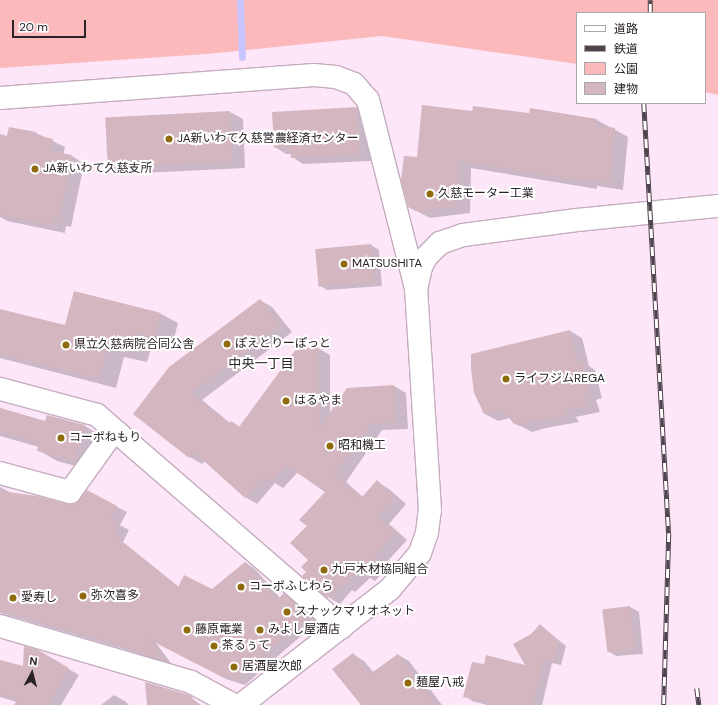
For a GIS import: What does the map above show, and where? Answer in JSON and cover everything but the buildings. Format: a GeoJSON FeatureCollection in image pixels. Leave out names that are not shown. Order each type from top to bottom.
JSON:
{"type":"FeatureCollection","features":[{"type":"Feature","properties":{"kind":"street"},"geometry":{"type":"LineString","coordinates":[[0,98],[314,75],[336,77],[354,84],[368,100],[416,289],[430,510],[427,533],[420,553],[390,589],[241,705]]}},
{"type":"Feature","properties":{"kind":"street"},"geometry":{"type":"LineString","coordinates":[[416,289],[421,267],[426,257],[440,243],[462,235],[577,220],[718,206]]}},
{"type":"Feature","properties":{"kind":"street"},"geometry":{"type":"LineString","coordinates":[[0,389],[96,415],[342,627]]}},
{"type":"Feature","properties":{"kind":"street"},"geometry":{"type":"LineString","coordinates":[[0,473],[70,492],[114,431]]}},
{"type":"Feature","properties":{"kind":"street"},"geometry":{"type":"LineString","coordinates":[[0,626],[191,682],[234,705]]}},
{"type":"Feature","properties":{"kind":"green space"},"geometry":{"type":"Polygon","coordinates":[[[0,0],[718,0],[718,95],[706,92],[706,12],[576,12],[576,64],[382,36],[207,54],[0,68],[0,0]]]}},
{"type":"Feature","properties":{"kind":"waterway"},"geometry":{"type":"LineString","coordinates":[[240,0],[242,57]]}},
{"type":"Feature","properties":{"kind":"railway"},"geometry":{"type":"LineString","coordinates":[[650,0],[650,12]]}},
{"type":"Feature","properties":{"kind":"railway"},"geometry":{"type":"LineString","coordinates":[[644,104],[669,533],[664,705]]}},
{"type":"Feature","properties":{"kind":"railway"},"geometry":{"type":"LineString","coordinates":[[697,688],[699,705]]}},
{"type":"Feature","properties":{"kind":"place","name":"JA新いわて久慈営農経済センター"},"geometry":{"type":"Point","coordinates":[169,139]}},
{"type":"Feature","properties":{"kind":"place","name":"JA新いわて久慈支所"},"geometry":{"type":"Point","coordinates":[35,169]}},
{"type":"Feature","properties":{"kind":"place","name":"久慈モーター工業"},"geometry":{"type":"Point","coordinates":[430,194]}},
{"type":"Feature","properties":{"kind":"place","name":"MATSUSHITA"},"geometry":{"type":"Point","coordinates":[344,264]}},
{"type":"Feature","properties":{"kind":"place","name":"ぽえとりーぽっと"},"geometry":{"type":"Point","coordinates":[227,344]}},
{"type":"Feature","properties":{"kind":"place","name":"県立久慈病院合同公舎"},"geometry":{"type":"Point","coordinates":[66,345]}},
{"type":"Feature","properties":{"kind":"place","name":"ライフジムREGA"},"geometry":{"type":"Point","coordinates":[506,379]}},
{"type":"Feature","properties":{"kind":"place","name":"はるやま"},"geometry":{"type":"Point","coordinates":[286,401]}},
{"type":"Feature","properties":{"kind":"place","name":"コーポねもり"},"geometry":{"type":"Point","coordinates":[61,438]}},
{"type":"Feature","properties":{"kind":"place","name":"昭和機工"},"geometry":{"type":"Point","coordinates":[330,446]}},
{"type":"Feature","properties":{"kind":"place","name":"九戸木材協同組合"},"geometry":{"type":"Point","coordinates":[324,570]}},
{"type":"Feature","properties":{"kind":"place","name":"コーポふじわら"},"geometry":{"type":"Point","coordinates":[241,587]}},
{"type":"Feature","properties":{"kind":"place","name":"弥次喜多"},"geometry":{"type":"Point","coordinates":[83,596]}},
{"type":"Feature","properties":{"kind":"place","name":"愛寿し"},"geometry":{"type":"Point","coordinates":[13,598]}},
{"type":"Feature","properties":{"kind":"place","name":"スナックマリオネット"},"geometry":{"type":"Point","coordinates":[287,612]}},
{"type":"Feature","properties":{"kind":"place","name":"藤原電業"},"geometry":{"type":"Point","coordinates":[187,630]}},
{"type":"Feature","properties":{"kind":"place","name":"みよし屋酒店"},"geometry":{"type":"Point","coordinates":[260,630]}},
{"type":"Feature","properties":{"kind":"place","name":"茶るぅて"},"geometry":{"type":"Point","coordinates":[214,646]}},
{"type":"Feature","properties":{"kind":"place","name":"居酒屋次郎"},"geometry":{"type":"Point","coordinates":[234,667]}},
{"type":"Feature","properties":{"kind":"place","name":"麺屋八戒"},"geometry":{"type":"Point","coordinates":[408,683]}},
{"type":"Feature","properties":{"kind":"district","name":"中央一丁目"},"geometry":{"type":"Point","coordinates":[261,364]}}]}
